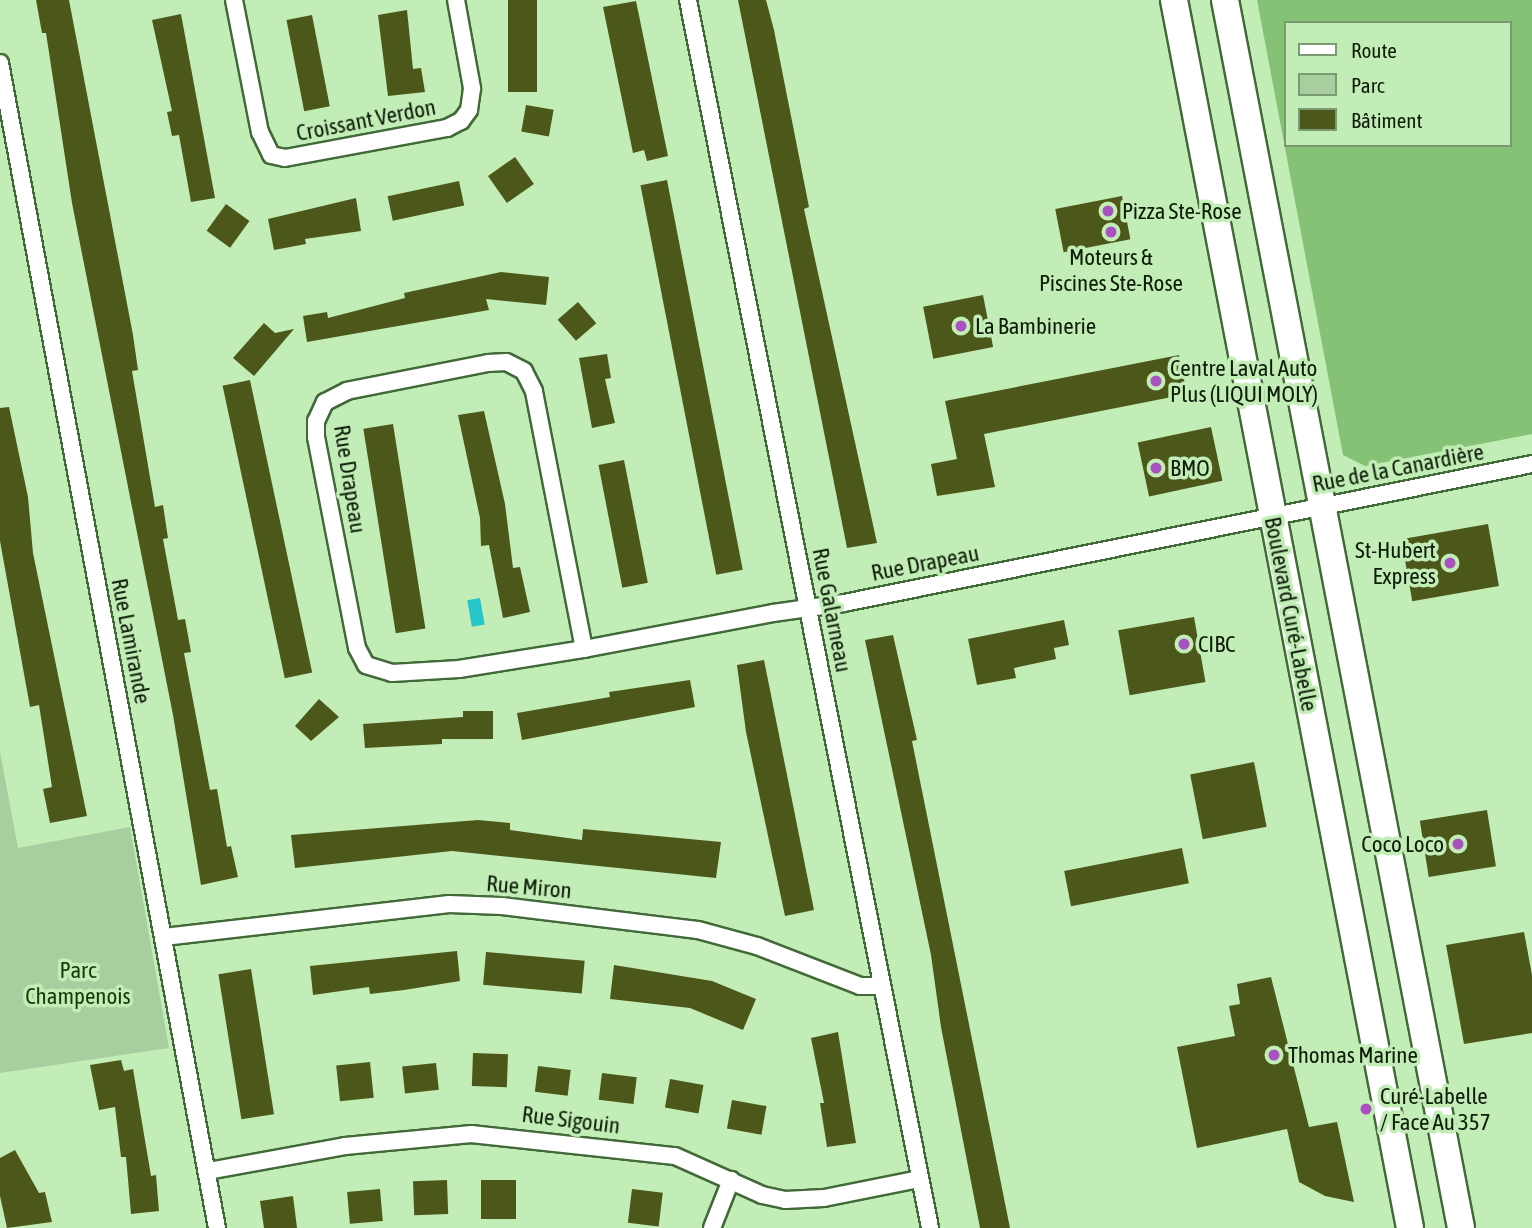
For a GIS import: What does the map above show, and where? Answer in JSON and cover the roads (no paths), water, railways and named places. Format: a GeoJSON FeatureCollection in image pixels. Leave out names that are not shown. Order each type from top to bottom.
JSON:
{"type":"FeatureCollection","features":[{"type":"Feature","properties":{"kind":"main road","name":"Boulevard Curé-Labelle"},"geometry":{"type":"LineString","coordinates":[[1174,0],[1410,1228]]}},
{"type":"Feature","properties":{"kind":"main road"},"geometry":{"type":"LineString","coordinates":[[1225,0],[1461,1228]]}},
{"type":"Feature","properties":{"kind":"street","name":"Croissant Verdon"},"geometry":{"type":"LineString","coordinates":[[234,0],[262,139],[271,155],[285,158],[436,131],[461,121],[469,110],[472,88],[456,0]]}},
{"type":"Feature","properties":{"kind":"street","name":"Rue Galarneau"},"geometry":{"type":"LineString","coordinates":[[688,0],[930,1228]]}},
{"type":"Feature","properties":{"kind":"street","name":"Rue Lamirande"},"geometry":{"type":"LineString","coordinates":[[0,63],[217,1228]]}},
{"type":"Feature","properties":{"kind":"street","name":"Rue Drapeau"},"geometry":{"type":"LineString","coordinates":[[584,649],[534,391],[524,370],[506,362],[488,363],[347,391],[325,402],[316,421],[316,437],[357,648],[366,665],[392,673],[445,670],[584,649],[1273,517]]}},
{"type":"Feature","properties":{"kind":"street","name":"Rue de la Canardière"},"geometry":{"type":"LineString","coordinates":[[1273,517],[1532,464]]}},
{"type":"Feature","properties":{"kind":"street","name":"Rue Miron"},"geometry":{"type":"LineString","coordinates":[[164,937],[477,905],[698,930],[757,946],[860,986],[882,986]]}},
{"type":"Feature","properties":{"kind":"street","name":"Rue Sigouin"},"geometry":{"type":"LineString","coordinates":[[208,1171],[345,1146],[471,1135],[662,1153],[699,1163],[762,1195],[797,1200],[919,1179]]}},
{"type":"Feature","properties":{"kind":"street"},"geometry":{"type":"LineString","coordinates":[[712,1228],[731,1180]]}},
{"type":"Feature","properties":{"kind":"water"},"geometry":{"type":"Polygon","coordinates":[[[480,598],[485,625],[472,627],[467,600],[480,598]]]}},
{"type":"Feature","properties":{"kind":"place","name":"Pizza Ste-Rose"},"geometry":{"type":"Point","coordinates":[1108,211]}},
{"type":"Feature","properties":{"kind":"place","name":"Moteurs & Piscines Ste-Rose"},"geometry":{"type":"Point","coordinates":[1111,232]}},
{"type":"Feature","properties":{"kind":"place","name":"La Bambinerie"},"geometry":{"type":"Point","coordinates":[961,326]}},
{"type":"Feature","properties":{"kind":"place","name":"Centre Laval Auto Plus (LIQUI MOLY)"},"geometry":{"type":"Point","coordinates":[1156,381]}},
{"type":"Feature","properties":{"kind":"place","name":"BMO"},"geometry":{"type":"Point","coordinates":[1156,468]}},
{"type":"Feature","properties":{"kind":"place","name":"St-Hubert Express"},"geometry":{"type":"Point","coordinates":[1450,563]}},
{"type":"Feature","properties":{"kind":"place","name":"CIBC"},"geometry":{"type":"Point","coordinates":[1184,644]}},
{"type":"Feature","properties":{"kind":"place","name":"Coco Loco"},"geometry":{"type":"Point","coordinates":[1458,844]}},
{"type":"Feature","properties":{"kind":"place","name":"Thomas Marine"},"geometry":{"type":"Point","coordinates":[1274,1055]}},
{"type":"Feature","properties":{"kind":"place","name":"Curé-Labelle / Face Au 357"},"geometry":{"type":"Point","coordinates":[1366,1109]}},
{"type":"Feature","properties":{"kind":"park label","name":"Parc Champenois"},"geometry":{"type":"Point","coordinates":[78,983]}}]}
